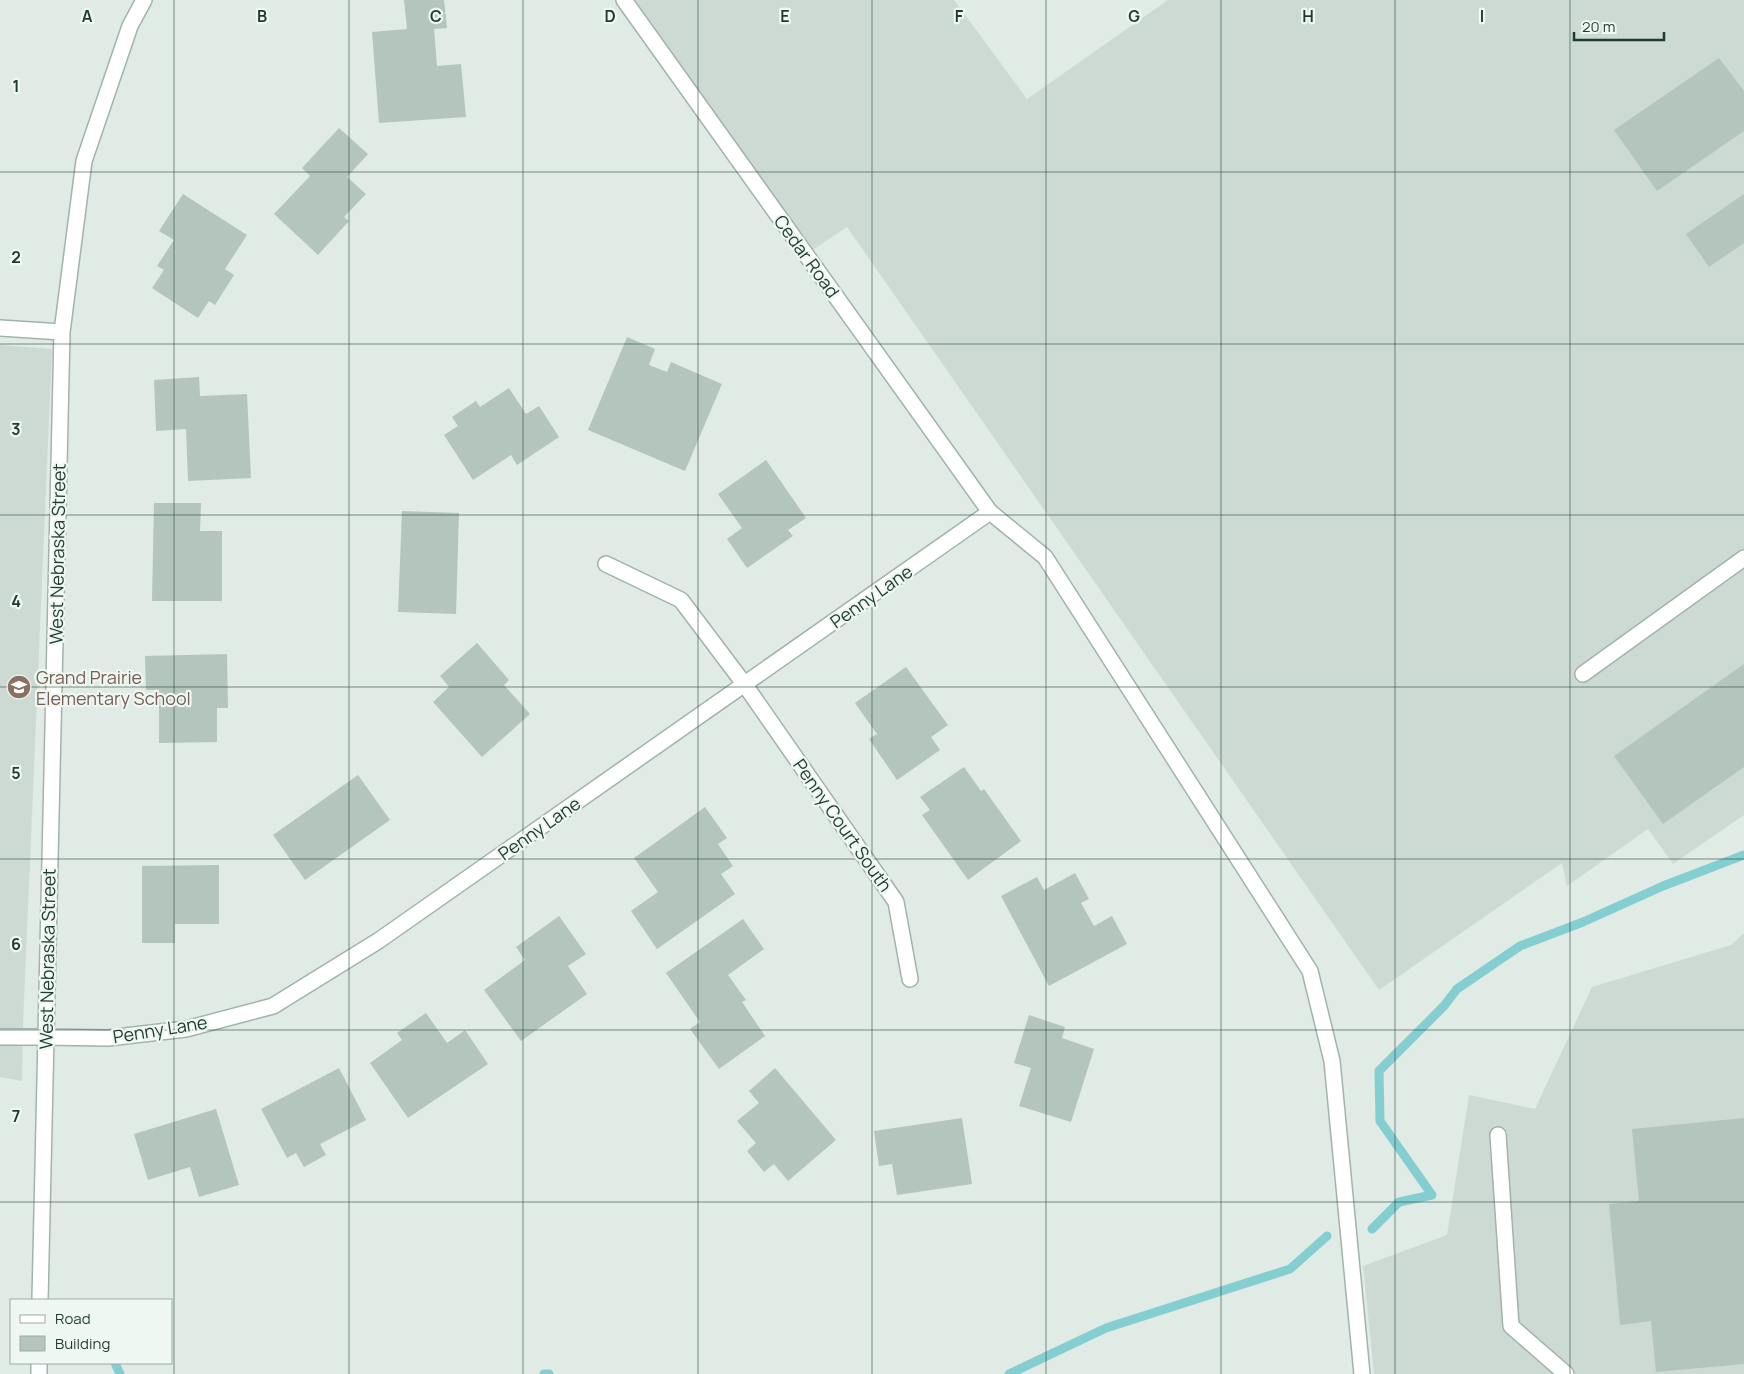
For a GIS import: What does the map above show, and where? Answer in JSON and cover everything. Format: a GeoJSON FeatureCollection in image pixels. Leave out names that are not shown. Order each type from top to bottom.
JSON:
{"type":"FeatureCollection","features":[{"type":"Feature","properties":{"kind":"street","name":"West Nebraska Street"},"geometry":{"type":"LineString","coordinates":[[40,1299],[62,332],[84,161],[130,26],[144,0]]}},
{"type":"Feature","properties":{"kind":"street","name":"Cedar Road"},"geometry":{"type":"LineString","coordinates":[[624,0],[990,512],[1045,557],[1310,971],[1332,1061],[1362,1374]]}},
{"type":"Feature","properties":{"kind":"street"},"geometry":{"type":"LineString","coordinates":[[0,328],[62,332]]}},
{"type":"Feature","properties":{"kind":"street","name":"Penny Lane"},"geometry":{"type":"LineString","coordinates":[[0,1037],[108,1038],[186,1029],[274,1006],[378,941],[990,512]]}},
{"type":"Feature","properties":{"kind":"street"},"geometry":{"type":"LineString","coordinates":[[1583,674],[1744,558]]}},
{"type":"Feature","properties":{"kind":"street","name":"Penny Court South"},"geometry":{"type":"LineString","coordinates":[[606,564],[681,600],[745,685],[896,902],[910,978]]}},
{"type":"Feature","properties":{"kind":"street"},"geometry":{"type":"LineString","coordinates":[[1498,1134],[1511,1326],[1566,1374]]}},
{"type":"Feature","properties":{"kind":"shaded area"},"geometry":{"type":"Polygon","coordinates":[[[633,0],[954,0],[1027,99],[1168,0],[1744,0],[1744,815],[1673,864],[1648,829],[1567,886],[1562,863],[1379,990],[847,227],[811,251],[633,0]]]}},
{"type":"Feature","properties":{"kind":"shaded area","name":"Grand Prairie Elementary School"},"geometry":{"type":"Polygon","coordinates":[[[0,345],[52,349],[22,1081],[0,1077],[0,345]]]}},
{"type":"Feature","properties":{"kind":"shaded area"},"geometry":{"type":"Polygon","coordinates":[[[1744,933],[1744,1374],[1374,1374],[1363,1266],[1447,1235],[1469,1095],[1535,1109],[1592,987],[1731,945],[1744,933]]]}},
{"type":"Feature","properties":{"kind":"building"},"geometry":{"type":"Polygon","coordinates":[[[404,0],[444,0],[447,28],[434,29],[437,66],[461,64],[466,117],[379,123],[372,32],[407,29],[404,0]]]}},
{"type":"Feature","properties":{"kind":"building"},"geometry":{"type":"Polygon","coordinates":[[[1719,58],[1744,91],[1744,131],[1657,191],[1614,130],[1719,58]]]}},
{"type":"Feature","properties":{"kind":"building"},"geometry":{"type":"Polygon","coordinates":[[[339,128],[368,154],[347,177],[366,194],[344,217],[349,221],[318,255],[274,214],[310,176],[302,168],[339,128]]]}},
{"type":"Feature","properties":{"kind":"building"},"geometry":{"type":"Polygon","coordinates":[[[183,194],[247,235],[225,269],[234,275],[215,305],[209,301],[198,318],[152,288],[164,270],[157,266],[174,240],[159,231],[183,194]]]}},
{"type":"Feature","properties":{"kind":"building"},"geometry":{"type":"Polygon","coordinates":[[[1744,194],[1744,243],[1709,267],[1686,234],[1744,194]]]}},
{"type":"Feature","properties":{"kind":"building"},"geometry":{"type":"Polygon","coordinates":[[[627,337],[655,349],[649,365],[667,372],[671,362],[722,384],[685,471],[588,430],[627,337]]]}},
{"type":"Feature","properties":{"kind":"building"},"geometry":{"type":"Polygon","coordinates":[[[199,377],[200,396],[247,394],[251,478],[188,481],[186,429],[156,431],[154,380],[199,377]]]}},
{"type":"Feature","properties":{"kind":"building"},"geometry":{"type":"Polygon","coordinates":[[[509,388],[526,414],[539,406],[559,437],[517,465],[511,455],[473,480],[444,435],[458,426],[452,417],[476,401],[480,407],[509,388]]]}},
{"type":"Feature","properties":{"kind":"building"},"geometry":{"type":"Polygon","coordinates":[[[766,460],[806,518],[788,530],[793,536],[747,568],[727,539],[742,528],[718,494],[766,460]]]}},
{"type":"Feature","properties":{"kind":"building"},"geometry":{"type":"Polygon","coordinates":[[[154,503],[201,503],[200,531],[222,531],[222,601],[152,601],[154,503]]]}},
{"type":"Feature","properties":{"kind":"building"},"geometry":{"type":"Polygon","coordinates":[[[402,511],[459,513],[456,614],[398,612],[402,511]]]}},
{"type":"Feature","properties":{"kind":"building"},"geometry":{"type":"Polygon","coordinates":[[[477,643],[509,680],[504,685],[530,714],[482,757],[433,702],[449,687],[440,676],[477,643]]]}},
{"type":"Feature","properties":{"kind":"building"},"geometry":{"type":"Polygon","coordinates":[[[227,654],[228,708],[217,708],[217,742],[159,743],[159,690],[146,690],[145,656],[227,654]]]}},
{"type":"Feature","properties":{"kind":"building"},"geometry":{"type":"Polygon","coordinates":[[[1744,664],[1744,767],[1663,824],[1614,756],[1744,664]]]}},
{"type":"Feature","properties":{"kind":"building"},"geometry":{"type":"Polygon","coordinates":[[[906,667],[948,725],[931,737],[940,750],[897,780],[869,739],[877,734],[855,703],[906,667]]]}},
{"type":"Feature","properties":{"kind":"building"},"geometry":{"type":"Polygon","coordinates":[[[964,767],[981,791],[984,789],[1021,841],[968,880],[922,815],[930,810],[920,797],[964,767]]]}},
{"type":"Feature","properties":{"kind":"building"},"geometry":{"type":"Polygon","coordinates":[[[358,775],[390,820],[305,880],[273,835],[358,775]]]}},
{"type":"Feature","properties":{"kind":"building"},"geometry":{"type":"Polygon","coordinates":[[[705,807],[727,838],[718,844],[733,866],[721,874],[735,894],[657,949],[631,911],[658,892],[634,858],[705,807]]]}},
{"type":"Feature","properties":{"kind":"building"},"geometry":{"type":"Polygon","coordinates":[[[219,865],[219,924],[175,924],[175,943],[142,943],[142,866],[219,865]]]}},
{"type":"Feature","properties":{"kind":"building"},"geometry":{"type":"Polygon","coordinates":[[[1075,873],[1089,899],[1081,903],[1094,926],[1112,916],[1127,944],[1049,986],[1001,896],[1037,877],[1044,890],[1075,873]]]}},
{"type":"Feature","properties":{"kind":"building"},"geometry":{"type":"Polygon","coordinates":[[[559,916],[586,954],[568,966],[587,994],[521,1041],[484,990],[525,960],[516,947],[559,916]]]}},
{"type":"Feature","properties":{"kind":"building"},"geometry":{"type":"Polygon","coordinates":[[[743,919],[764,949],[728,975],[746,1000],[742,1002],[765,1036],[719,1069],[690,1029],[700,1022],[666,973],[743,919]]]}},
{"type":"Feature","properties":{"kind":"building"},"geometry":{"type":"Polygon","coordinates":[[[426,1013],[447,1043],[465,1030],[488,1064],[408,1118],[370,1063],[402,1040],[397,1033],[426,1013]]]}},
{"type":"Feature","properties":{"kind":"building"},"geometry":{"type":"Polygon","coordinates":[[[1029,1015],[1065,1027],[1062,1038],[1094,1049],[1071,1122],[1019,1106],[1031,1068],[1014,1063],[1029,1015]]]}},
{"type":"Feature","properties":{"kind":"building"},"geometry":{"type":"Polygon","coordinates":[[[339,1068],[366,1120],[320,1144],[326,1155],[304,1167],[296,1153],[287,1158],[261,1109],[339,1068]]]}},
{"type":"Feature","properties":{"kind":"building"},"geometry":{"type":"Polygon","coordinates":[[[775,1068],[836,1140],[788,1181],[774,1164],[764,1172],[747,1151],[756,1143],[737,1121],[759,1103],[749,1091],[775,1068]]]}},
{"type":"Feature","properties":{"kind":"building"},"geometry":{"type":"Polygon","coordinates":[[[216,1109],[239,1185],[199,1197],[190,1167],[148,1180],[134,1134],[216,1109]]]}},
{"type":"Feature","properties":{"kind":"building"},"geometry":{"type":"Polygon","coordinates":[[[962,1118],[972,1184],[897,1195],[892,1164],[879,1166],[874,1131],[962,1118]]]}},
{"type":"Feature","properties":{"kind":"building"},"geometry":{"type":"Polygon","coordinates":[[[1744,1118],[1744,1364],[1656,1372],[1651,1321],[1620,1325],[1609,1204],[1639,1201],[1632,1129],[1744,1118]]]}},
{"type":"Feature","properties":{"kind":"waterway"},"geometry":{"type":"LineString","coordinates":[[1372,1229],[1399,1202],[1432,1195],[1380,1121],[1379,1071],[1444,1006],[1457,989],[1520,946],[1583,922],[1663,886],[1744,855]]}},
{"type":"Feature","properties":{"kind":"waterway"},"geometry":{"type":"LineString","coordinates":[[1009,1374],[1106,1328],[1290,1269],[1327,1236]]}},
{"type":"Feature","properties":{"kind":"waterway"},"geometry":{"type":"LineString","coordinates":[[115,1364],[120,1374]]}},
{"type":"Feature","properties":{"kind":"waterway"},"geometry":{"type":"LineString","coordinates":[[544,1374],[549,1374]]}},
{"type":"Feature","properties":{"kind":"place","name":"Grand Prairie Elementary School"},"geometry":{"type":"Point","coordinates":[19,687]}}]}
